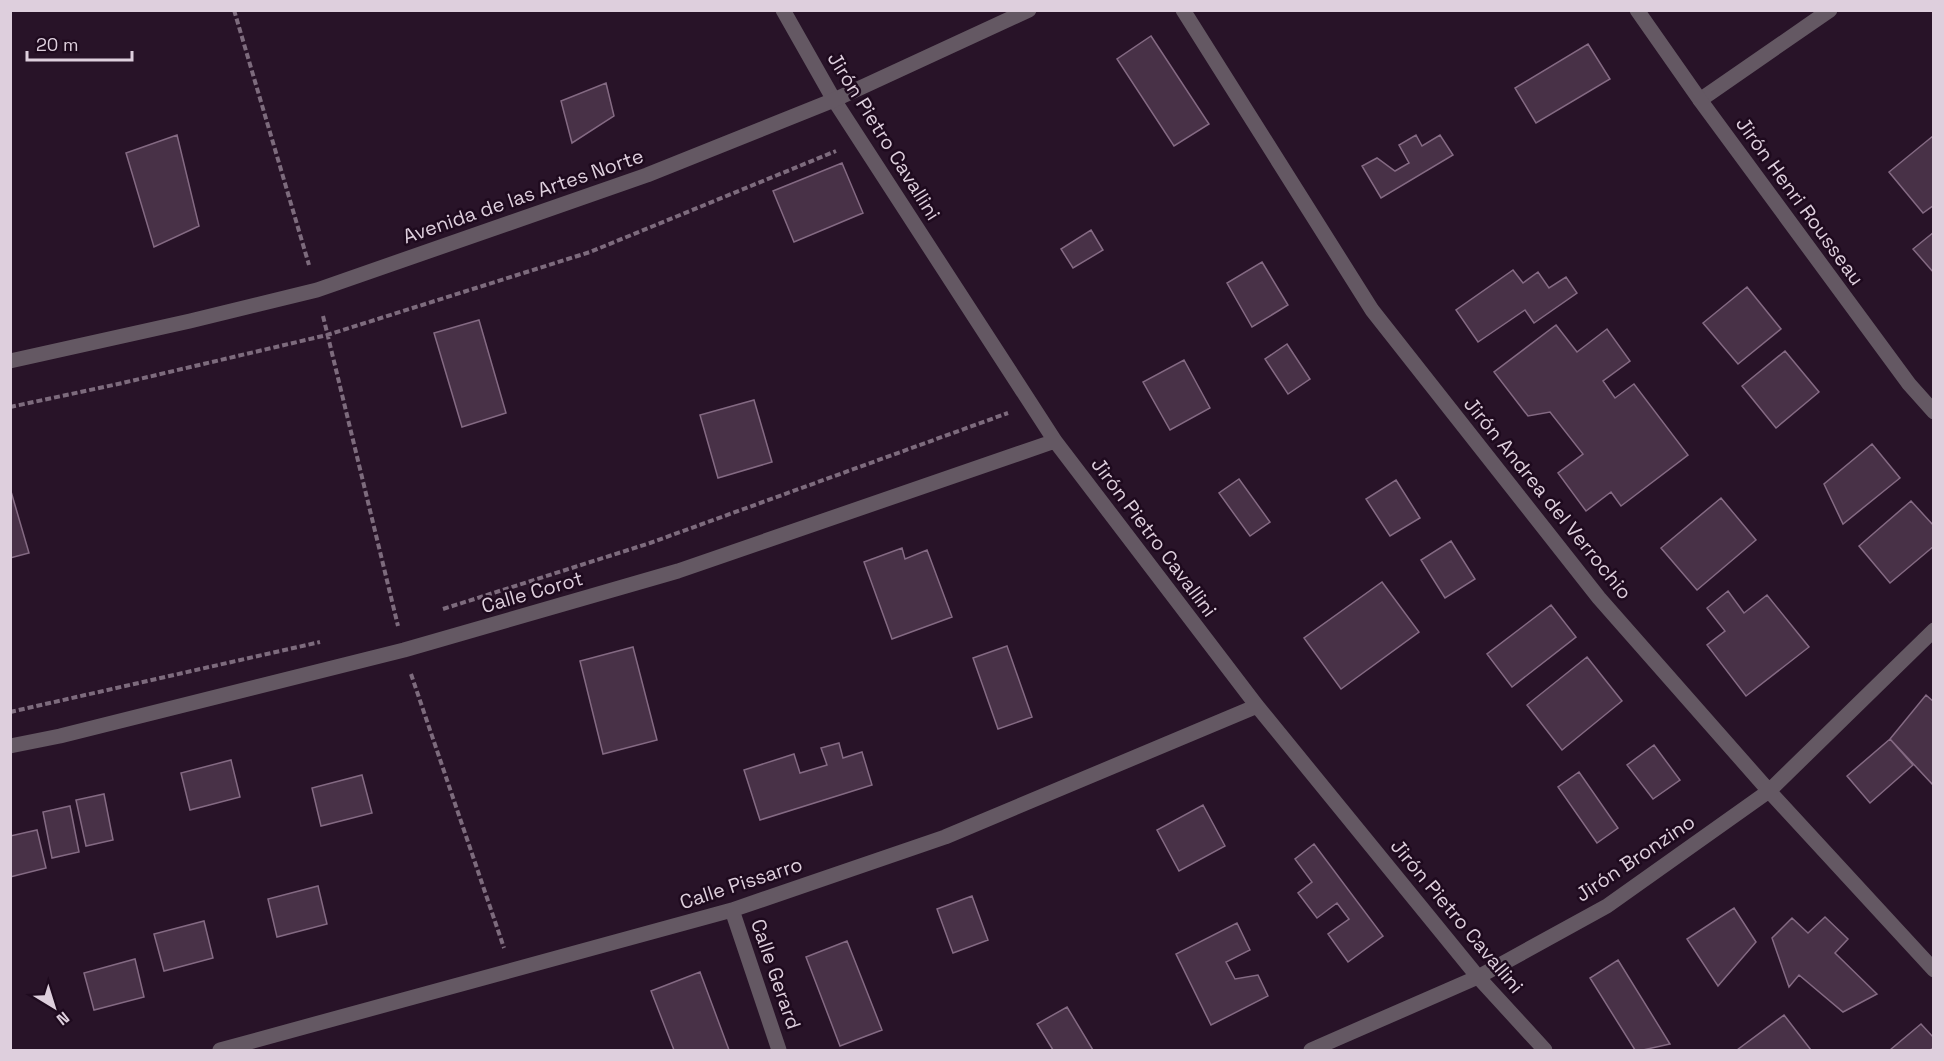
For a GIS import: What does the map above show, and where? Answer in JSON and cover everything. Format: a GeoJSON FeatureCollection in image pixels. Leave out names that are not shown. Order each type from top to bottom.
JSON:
{"type":"FeatureCollection","features":[{"type":"Feature","properties":{"kind":"street","name":"Jirón Pietro Cavallini"},"geometry":{"type":"LineString","coordinates":[[783,10],[834,100],[1054,441],[1257,706],[1478,977],[1545,1050]]}},
{"type":"Feature","properties":{"kind":"street","name":"Avenida de las Artes Norte"},"geometry":{"type":"LineString","coordinates":[[10,361],[317,290],[647,175],[834,100],[1029,10]]}},
{"type":"Feature","properties":{"kind":"street","name":"Jirón Andrea del Verrochio"},"geometry":{"type":"LineString","coordinates":[[1183,10],[1372,310],[1599,598],[1769,791],[1934,970]]}},
{"type":"Feature","properties":{"kind":"street","name":"Jirón Henri Rousseau"},"geometry":{"type":"LineString","coordinates":[[1637,10],[1700,100],[1909,384],[1934,412]]}},
{"type":"Feature","properties":{"kind":"street"},"geometry":{"type":"LineString","coordinates":[[1700,100],[1830,10]]}},
{"type":"Feature","properties":{"kind":"street","name":"Calle Corot"},"geometry":{"type":"LineString","coordinates":[[10,746],[60,736],[404,650],[678,571],[1054,441]]}},
{"type":"Feature","properties":{"kind":"street","name":"Jirón Bronzino"},"geometry":{"type":"LineString","coordinates":[[1311,1050],[1478,977],[1607,906],[1769,791],[1934,630]]}},
{"type":"Feature","properties":{"kind":"street","name":"Calle Pissarro"},"geometry":{"type":"LineString","coordinates":[[220,1050],[732,910],[945,837],[1257,706]]}},
{"type":"Feature","properties":{"kind":"street","name":"Calle Gerard"},"geometry":{"type":"LineString","coordinates":[[732,910],[779,1050]]}},
{"type":"Feature","properties":{"kind":"path"},"geometry":{"type":"LineString","coordinates":[[234,10],[317,290]]}},
{"type":"Feature","properties":{"kind":"path"},"geometry":{"type":"LineString","coordinates":[[10,407],[165,373],[350,327],[590,252],[839,149]]}},
{"type":"Feature","properties":{"kind":"path"},"geometry":{"type":"LineString","coordinates":[[441,610],[650,543],[1008,413]]}},
{"type":"Feature","properties":{"kind":"path"},"geometry":{"type":"LineString","coordinates":[[397,624],[408,620]]}},
{"type":"Feature","properties":{"kind":"path"},"geometry":{"type":"LineString","coordinates":[[10,712],[327,640]]}},
{"type":"Feature","properties":{"kind":"building"},"geometry":{"type":"Polygon","coordinates":[[[1151,36],[1209,124],[1174,146],[1117,59],[1151,36]]]}},
{"type":"Feature","properties":{"kind":"building"},"geometry":{"type":"Polygon","coordinates":[[[1588,44],[1610,79],[1536,123],[1515,88],[1588,44]]]}},
{"type":"Feature","properties":{"kind":"building"},"geometry":{"type":"Polygon","coordinates":[[[606,83],[614,116],[572,143],[561,101],[606,83]]]}},
{"type":"Feature","properties":{"kind":"building"},"geometry":{"type":"Polygon","coordinates":[[[177,135],[199,226],[154,247],[126,153],[177,135]]]}},
{"type":"Feature","properties":{"kind":"building"},"geometry":{"type":"Polygon","coordinates":[[[1416,135],[1422,146],[1440,135],[1453,155],[1381,198],[1362,166],[1377,158],[1395,171],[1409,163],[1399,145],[1416,135]]]}},
{"type":"Feature","properties":{"kind":"building"},"geometry":{"type":"Polygon","coordinates":[[[1933,136],[1934,205],[1923,213],[1889,172],[1933,136]]]}},
{"type":"Feature","properties":{"kind":"building"},"geometry":{"type":"Polygon","coordinates":[[[842,163],[863,213],[794,242],[773,191],[842,163]]]}},
{"type":"Feature","properties":{"kind":"building"},"geometry":{"type":"Polygon","coordinates":[[[1091,230],[1103,250],[1073,268],[1061,249],[1091,230]]]}},
{"type":"Feature","properties":{"kind":"building"},"geometry":{"type":"Polygon","coordinates":[[[1934,232],[1934,273],[1913,249],[1934,232]]]}},
{"type":"Feature","properties":{"kind":"building"},"geometry":{"type":"Polygon","coordinates":[[[1262,262],[1288,305],[1252,327],[1227,283],[1262,262]]]}},
{"type":"Feature","properties":{"kind":"building"},"geometry":{"type":"Polygon","coordinates":[[[1513,270],[1523,283],[1538,272],[1549,288],[1566,277],[1577,293],[1534,323],[1525,310],[1478,342],[1456,310],[1513,270]]]}},
{"type":"Feature","properties":{"kind":"building"},"geometry":{"type":"Polygon","coordinates":[[[1747,287],[1781,329],[1738,364],[1703,323],[1747,287]]]}},
{"type":"Feature","properties":{"kind":"building"},"geometry":{"type":"Polygon","coordinates":[[[479,320],[506,413],[462,427],[434,333],[479,320]]]}},
{"type":"Feature","properties":{"kind":"building"},"geometry":{"type":"Polygon","coordinates":[[[1556,325],[1577,352],[1607,329],[1630,361],[1603,381],[1615,398],[1634,384],[1688,455],[1621,506],[1611,492],[1586,511],[1558,473],[1583,454],[1550,412],[1528,416],[1494,372],[1556,325]]]}},
{"type":"Feature","properties":{"kind":"building"},"geometry":{"type":"Polygon","coordinates":[[[1287,344],[1310,379],[1288,394],[1265,359],[1287,344]]]}},
{"type":"Feature","properties":{"kind":"building"},"geometry":{"type":"Polygon","coordinates":[[[1785,351],[1819,392],[1776,428],[1742,386],[1785,351]]]}},
{"type":"Feature","properties":{"kind":"building"},"geometry":{"type":"Polygon","coordinates":[[[1184,360],[1210,408],[1170,430],[1143,382],[1184,360]]]}},
{"type":"Feature","properties":{"kind":"building"},"geometry":{"type":"Polygon","coordinates":[[[754,400],[772,462],[718,478],[700,415],[754,400]]]}},
{"type":"Feature","properties":{"kind":"building"},"geometry":{"type":"Polygon","coordinates":[[[1872,444],[1900,478],[1843,524],[1824,484],[1872,444]]]}},
{"type":"Feature","properties":{"kind":"building"},"geometry":{"type":"Polygon","coordinates":[[[1239,479],[1270,522],[1250,536],[1219,493],[1239,479]]]}},
{"type":"Feature","properties":{"kind":"building"},"geometry":{"type":"Polygon","coordinates":[[[1396,480],[1420,518],[1390,536],[1366,499],[1396,480]]]}},
{"type":"Feature","properties":{"kind":"building"},"geometry":{"type":"Polygon","coordinates":[[[10,488],[29,553],[10,558],[10,488]]]}},
{"type":"Feature","properties":{"kind":"building"},"geometry":{"type":"Polygon","coordinates":[[[1721,498],[1756,540],[1697,590],[1661,548],[1721,498]]]}},
{"type":"Feature","properties":{"kind":"building"},"geometry":{"type":"Polygon","coordinates":[[[1911,501],[1934,526],[1934,546],[1890,583],[1859,546],[1911,501]]]}},
{"type":"Feature","properties":{"kind":"building"},"geometry":{"type":"Polygon","coordinates":[[[1451,541],[1475,579],[1445,598],[1421,560],[1451,541]]]}},
{"type":"Feature","properties":{"kind":"building"},"geometry":{"type":"Polygon","coordinates":[[[902,548],[905,559],[927,550],[952,617],[892,639],[864,562],[902,548]]]}},
{"type":"Feature","properties":{"kind":"building"},"geometry":{"type":"Polygon","coordinates":[[[1382,582],[1419,632],[1341,689],[1304,638],[1382,582]]]}},
{"type":"Feature","properties":{"kind":"building"},"geometry":{"type":"Polygon","coordinates":[[[1728,591],[1744,613],[1767,595],[1809,647],[1746,696],[1707,645],[1725,631],[1707,608],[1728,591]]]}},
{"type":"Feature","properties":{"kind":"building"},"geometry":{"type":"Polygon","coordinates":[[[1551,605],[1576,637],[1512,687],[1487,654],[1551,605]]]}},
{"type":"Feature","properties":{"kind":"building"},"geometry":{"type":"Polygon","coordinates":[[[1007,646],[1032,717],[998,729],[973,658],[1007,646]]]}},
{"type":"Feature","properties":{"kind":"building"},"geometry":{"type":"Polygon","coordinates":[[[633,647],[657,740],[603,754],[580,661],[633,647]]]}},
{"type":"Feature","properties":{"kind":"building"},"geometry":{"type":"Polygon","coordinates":[[[1587,657],[1622,701],[1562,750],[1527,705],[1587,657]]]}},
{"type":"Feature","properties":{"kind":"building"},"geometry":{"type":"Polygon","coordinates":[[[1926,695],[1934,702],[1934,786],[1890,739],[1926,695]]]}},
{"type":"Feature","properties":{"kind":"building"},"geometry":{"type":"Polygon","coordinates":[[[1890,739],[1913,765],[1870,803],[1847,776],[1890,739]]]}},
{"type":"Feature","properties":{"kind":"building"},"geometry":{"type":"Polygon","coordinates":[[[839,743],[843,758],[862,752],[872,785],[760,820],[744,770],[794,754],[800,773],[827,765],[821,748],[839,743]]]}},
{"type":"Feature","properties":{"kind":"building"},"geometry":{"type":"Polygon","coordinates":[[[1654,745],[1680,780],[1653,799],[1627,765],[1654,745]]]}},
{"type":"Feature","properties":{"kind":"building"},"geometry":{"type":"Polygon","coordinates":[[[231,760],[240,797],[190,810],[181,773],[231,760]]]}},
{"type":"Feature","properties":{"kind":"building"},"geometry":{"type":"Polygon","coordinates":[[[1579,772],[1618,828],[1597,843],[1558,787],[1579,772]]]}},
{"type":"Feature","properties":{"kind":"building"},"geometry":{"type":"Polygon","coordinates":[[[362,775],[372,813],[321,826],[312,788],[362,775]]]}},
{"type":"Feature","properties":{"kind":"building"},"geometry":{"type":"Polygon","coordinates":[[[104,794],[113,840],[86,846],[76,800],[104,794]]]}},
{"type":"Feature","properties":{"kind":"building"},"geometry":{"type":"Polygon","coordinates":[[[1203,805],[1225,846],[1179,871],[1157,830],[1203,805]]]}},
{"type":"Feature","properties":{"kind":"building"},"geometry":{"type":"Polygon","coordinates":[[[70,806],[79,852],[52,858],[43,812],[70,806]]]}},
{"type":"Feature","properties":{"kind":"building"},"geometry":{"type":"Polygon","coordinates":[[[37,830],[46,868],[10,877],[10,836],[37,830]]]}},
{"type":"Feature","properties":{"kind":"building"},"geometry":{"type":"Polygon","coordinates":[[[1314,844],[1383,936],[1348,962],[1328,934],[1349,919],[1337,903],[1317,918],[1298,893],[1312,882],[1295,859],[1314,844]]]}},
{"type":"Feature","properties":{"kind":"building"},"geometry":{"type":"Polygon","coordinates":[[[318,886],[327,924],[277,937],[268,899],[318,886]]]}},
{"type":"Feature","properties":{"kind":"building"},"geometry":{"type":"Polygon","coordinates":[[[972,896],[988,940],[953,953],[937,909],[972,896]]]}},
{"type":"Feature","properties":{"kind":"building"},"geometry":{"type":"Polygon","coordinates":[[[1734,908],[1756,942],[1718,986],[1687,939],[1734,908]]]}},
{"type":"Feature","properties":{"kind":"building"},"geometry":{"type":"Polygon","coordinates":[[[1825,917],[1848,939],[1835,953],[1877,994],[1843,1012],[1799,975],[1789,987],[1772,938],[1792,918],[1808,933],[1825,917]]]}},
{"type":"Feature","properties":{"kind":"building"},"geometry":{"type":"Polygon","coordinates":[[[204,921],[213,958],[164,971],[154,934],[204,921]]]}},
{"type":"Feature","properties":{"kind":"building"},"geometry":{"type":"Polygon","coordinates":[[[1237,923],[1250,950],[1226,962],[1235,979],[1258,975],[1268,996],[1211,1025],[1176,954],[1237,923]]]}},
{"type":"Feature","properties":{"kind":"building"},"geometry":{"type":"Polygon","coordinates":[[[847,941],[882,1030],[840,1046],[806,957],[847,941]]]}},
{"type":"Feature","properties":{"kind":"building"},"geometry":{"type":"Polygon","coordinates":[[[135,959],[144,997],[94,1010],[84,973],[135,959]]]}},
{"type":"Feature","properties":{"kind":"building"},"geometry":{"type":"Polygon","coordinates":[[[1618,960],[1670,1044],[1635,1050],[1590,978],[1618,960]]]}},
{"type":"Feature","properties":{"kind":"building"},"geometry":{"type":"Polygon","coordinates":[[[700,972],[729,1050],[674,1050],[651,991],[700,972]]]}},
{"type":"Feature","properties":{"kind":"building"},"geometry":{"type":"Polygon","coordinates":[[[1067,1007],[1093,1050],[1053,1050],[1037,1024],[1067,1007]]]}},
{"type":"Feature","properties":{"kind":"building"},"geometry":{"type":"Polygon","coordinates":[[[1784,1015],[1811,1050],[1737,1050],[1784,1015]]]}},
{"type":"Feature","properties":{"kind":"building"},"geometry":{"type":"Polygon","coordinates":[[[1921,1024],[1934,1038],[1934,1048],[1930,1050],[1890,1050],[1921,1024]]]}}]}
